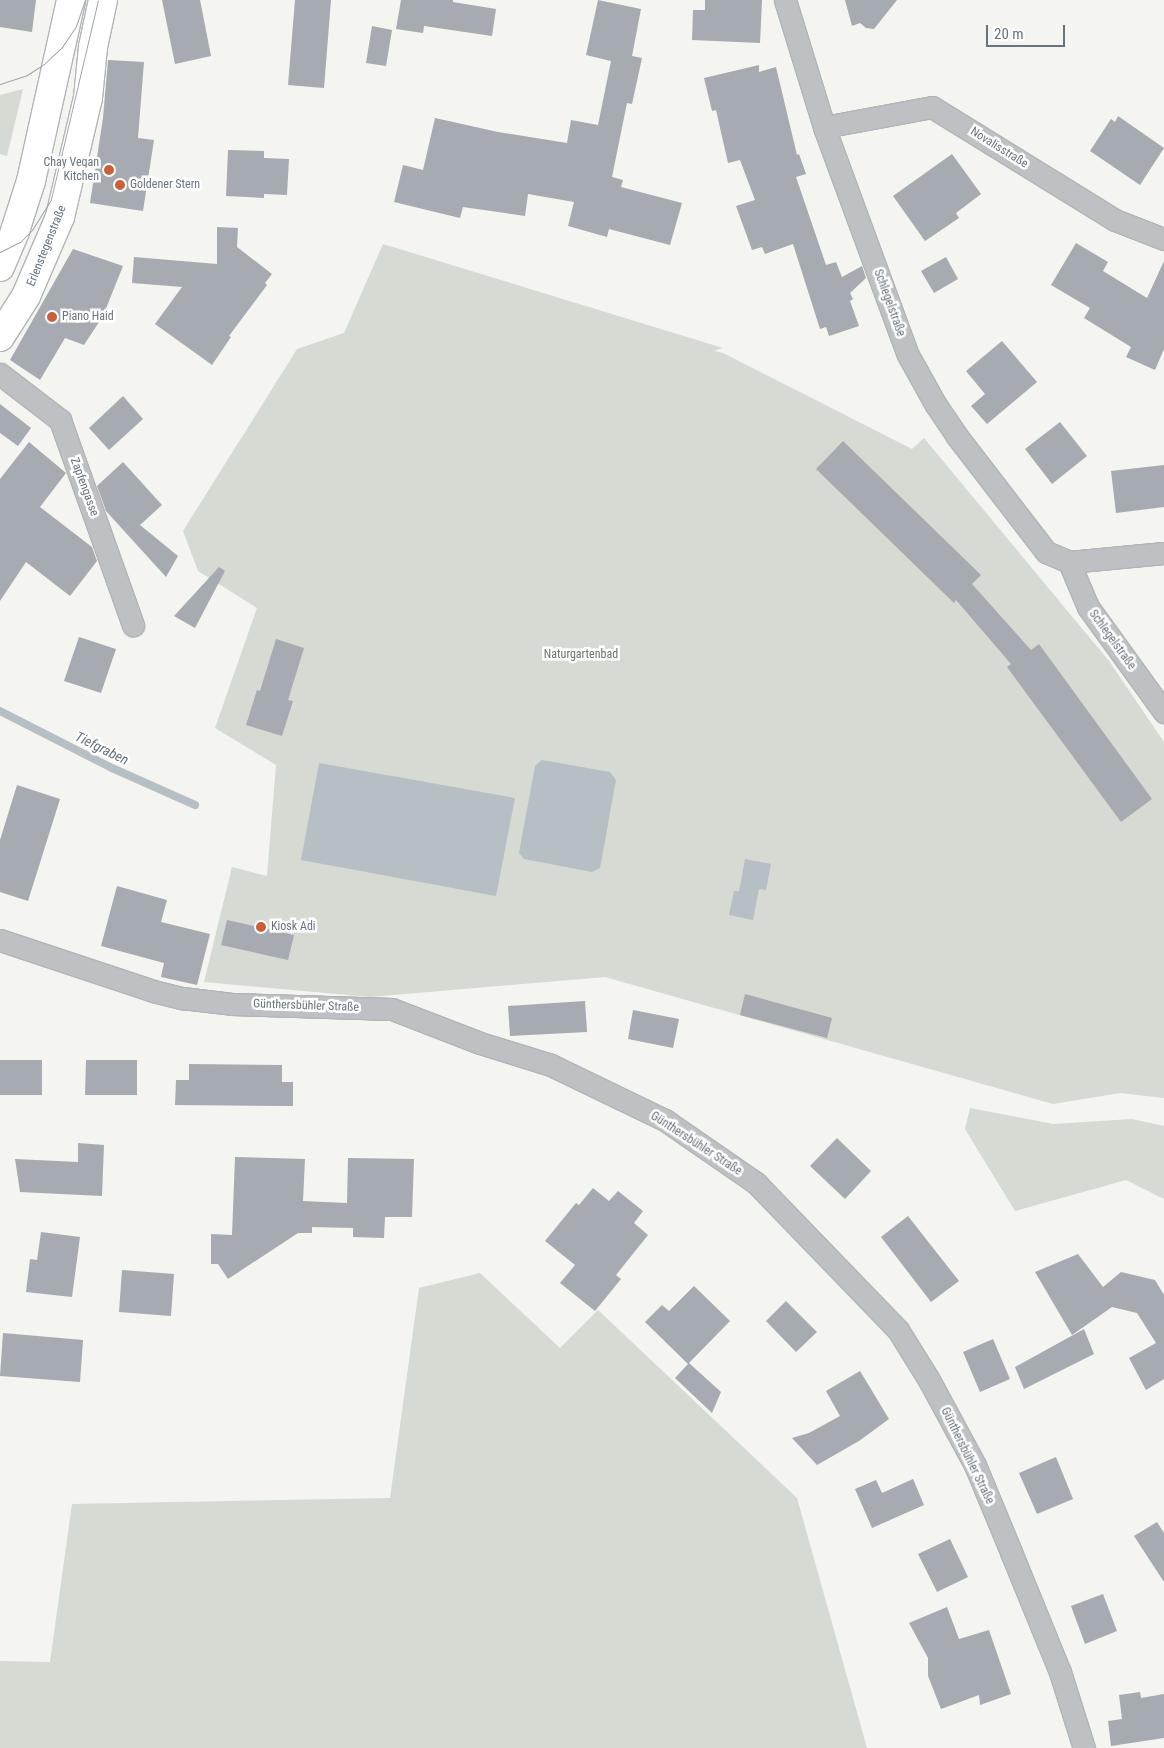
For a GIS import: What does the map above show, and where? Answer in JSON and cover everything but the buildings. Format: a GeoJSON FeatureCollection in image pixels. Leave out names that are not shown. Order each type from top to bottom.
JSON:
{"type":"FeatureCollection","features":[{"type":"Feature","properties":{"kind":"main road"},"geometry":{"type":"LineString","coordinates":[[0,267],[15,231],[31,181],[71,0]]}},
{"type":"Feature","properties":{"kind":"main road","name":"Erlenstegenstraße"},"geometry":{"type":"LineString","coordinates":[[0,337],[26,296],[60,218],[88,98],[93,47],[104,0]]}},
{"type":"Feature","properties":{"kind":"street","name":"Schlegelstraße"},"geometry":{"type":"LineString","coordinates":[[785,0],[824,127],[908,355],[936,405],[1046,552],[1068,562],[1088,607],[1164,712]]}},
{"type":"Feature","properties":{"kind":"street","name":"Novalisstraße"},"geometry":{"type":"LineString","coordinates":[[824,127],[932,107],[1115,220],[1164,239]]}},
{"type":"Feature","properties":{"kind":"street","name":"Zapfengasse"},"geometry":{"type":"LineString","coordinates":[[0,374],[60,420],[134,625]]}},
{"type":"Feature","properties":{"kind":"street"},"geometry":{"type":"LineString","coordinates":[[1068,562],[1164,553]]}},
{"type":"Feature","properties":{"kind":"street","name":"Günthersbühler Straße"},"geometry":{"type":"LineString","coordinates":[[0,940],[153,991],[182,998],[232,1004],[392,1009],[480,1043],[550,1065],[665,1120],[756,1183],[898,1330],[929,1380],[975,1465],[1060,1672],[1084,1748]]}},
{"type":"Feature","properties":{"kind":"green space"},"geometry":{"type":"Polygon","coordinates":[[[23,89],[7,156],[0,154],[0,95],[23,89]]]}},
{"type":"Feature","properties":{"kind":"green space","name":"Naturgartenbad"},"geometry":{"type":"Polygon","coordinates":[[[383,244],[723,348],[714,351],[723,353],[912,449],[924,438],[1109,661],[1164,742],[1164,1098],[1120,1093],[1053,1104],[605,977],[370,997],[204,982],[232,867],[267,876],[276,765],[215,728],[257,608],[198,571],[183,531],[297,349],[344,333],[383,244]]]}},
{"type":"Feature","properties":{"kind":"green space"},"geometry":{"type":"Polygon","coordinates":[[[970,1108],[1053,1124],[1132,1119],[1164,1126],[1164,1199],[1126,1180],[1015,1211],[965,1129],[970,1108]]]}},
{"type":"Feature","properties":{"kind":"green space"},"geometry":{"type":"Polygon","coordinates":[[[480,1273],[560,1348],[598,1310],[797,1498],[867,1748],[0,1748],[0,1661],[50,1662],[72,1504],[390,1498],[419,1288],[480,1273]]]}},
{"type":"Feature","properties":{"kind":"shaded area"},"geometry":{"type":"Polygon","coordinates":[[[542,760],[610,772],[616,780],[600,868],[592,872],[524,859],[519,853],[535,766],[542,760]]]}},
{"type":"Feature","properties":{"kind":"shaded area"},"geometry":{"type":"Polygon","coordinates":[[[319,763],[515,798],[496,896],[301,860],[319,763]]]}},
{"type":"Feature","properties":{"kind":"shaded area"},"geometry":{"type":"Polygon","coordinates":[[[745,859],[771,864],[766,890],[759,889],[753,920],[729,915],[734,891],[739,891],[745,859]]]}},
{"type":"Feature","properties":{"kind":"waterway","name":"Tiefgraben"},"geometry":{"type":"LineString","coordinates":[[0,711],[112,768],[195,805]]}},
{"type":"Feature","properties":{"kind":"tram line"},"geometry":{"type":"LineString","coordinates":[[0,84],[27,75],[44,64],[62,47],[76,26],[85,0]]}},
{"type":"Feature","properties":{"kind":"tram line"},"geometry":{"type":"LineString","coordinates":[[0,252],[20,242],[32,230],[51,199],[98,0]]}},
{"type":"Feature","properties":{"kind":"place","name":"Chay Vegan Kitchen"},"geometry":{"type":"Point","coordinates":[109,170]}},
{"type":"Feature","properties":{"kind":"place","name":"Goldener Stern"},"geometry":{"type":"Point","coordinates":[120,185]}},
{"type":"Feature","properties":{"kind":"place","name":"Piano Haid"},"geometry":{"type":"Point","coordinates":[52,317]}},
{"type":"Feature","properties":{"kind":"place","name":"Kiosk Adi"},"geometry":{"type":"Point","coordinates":[261,927]}}]}
